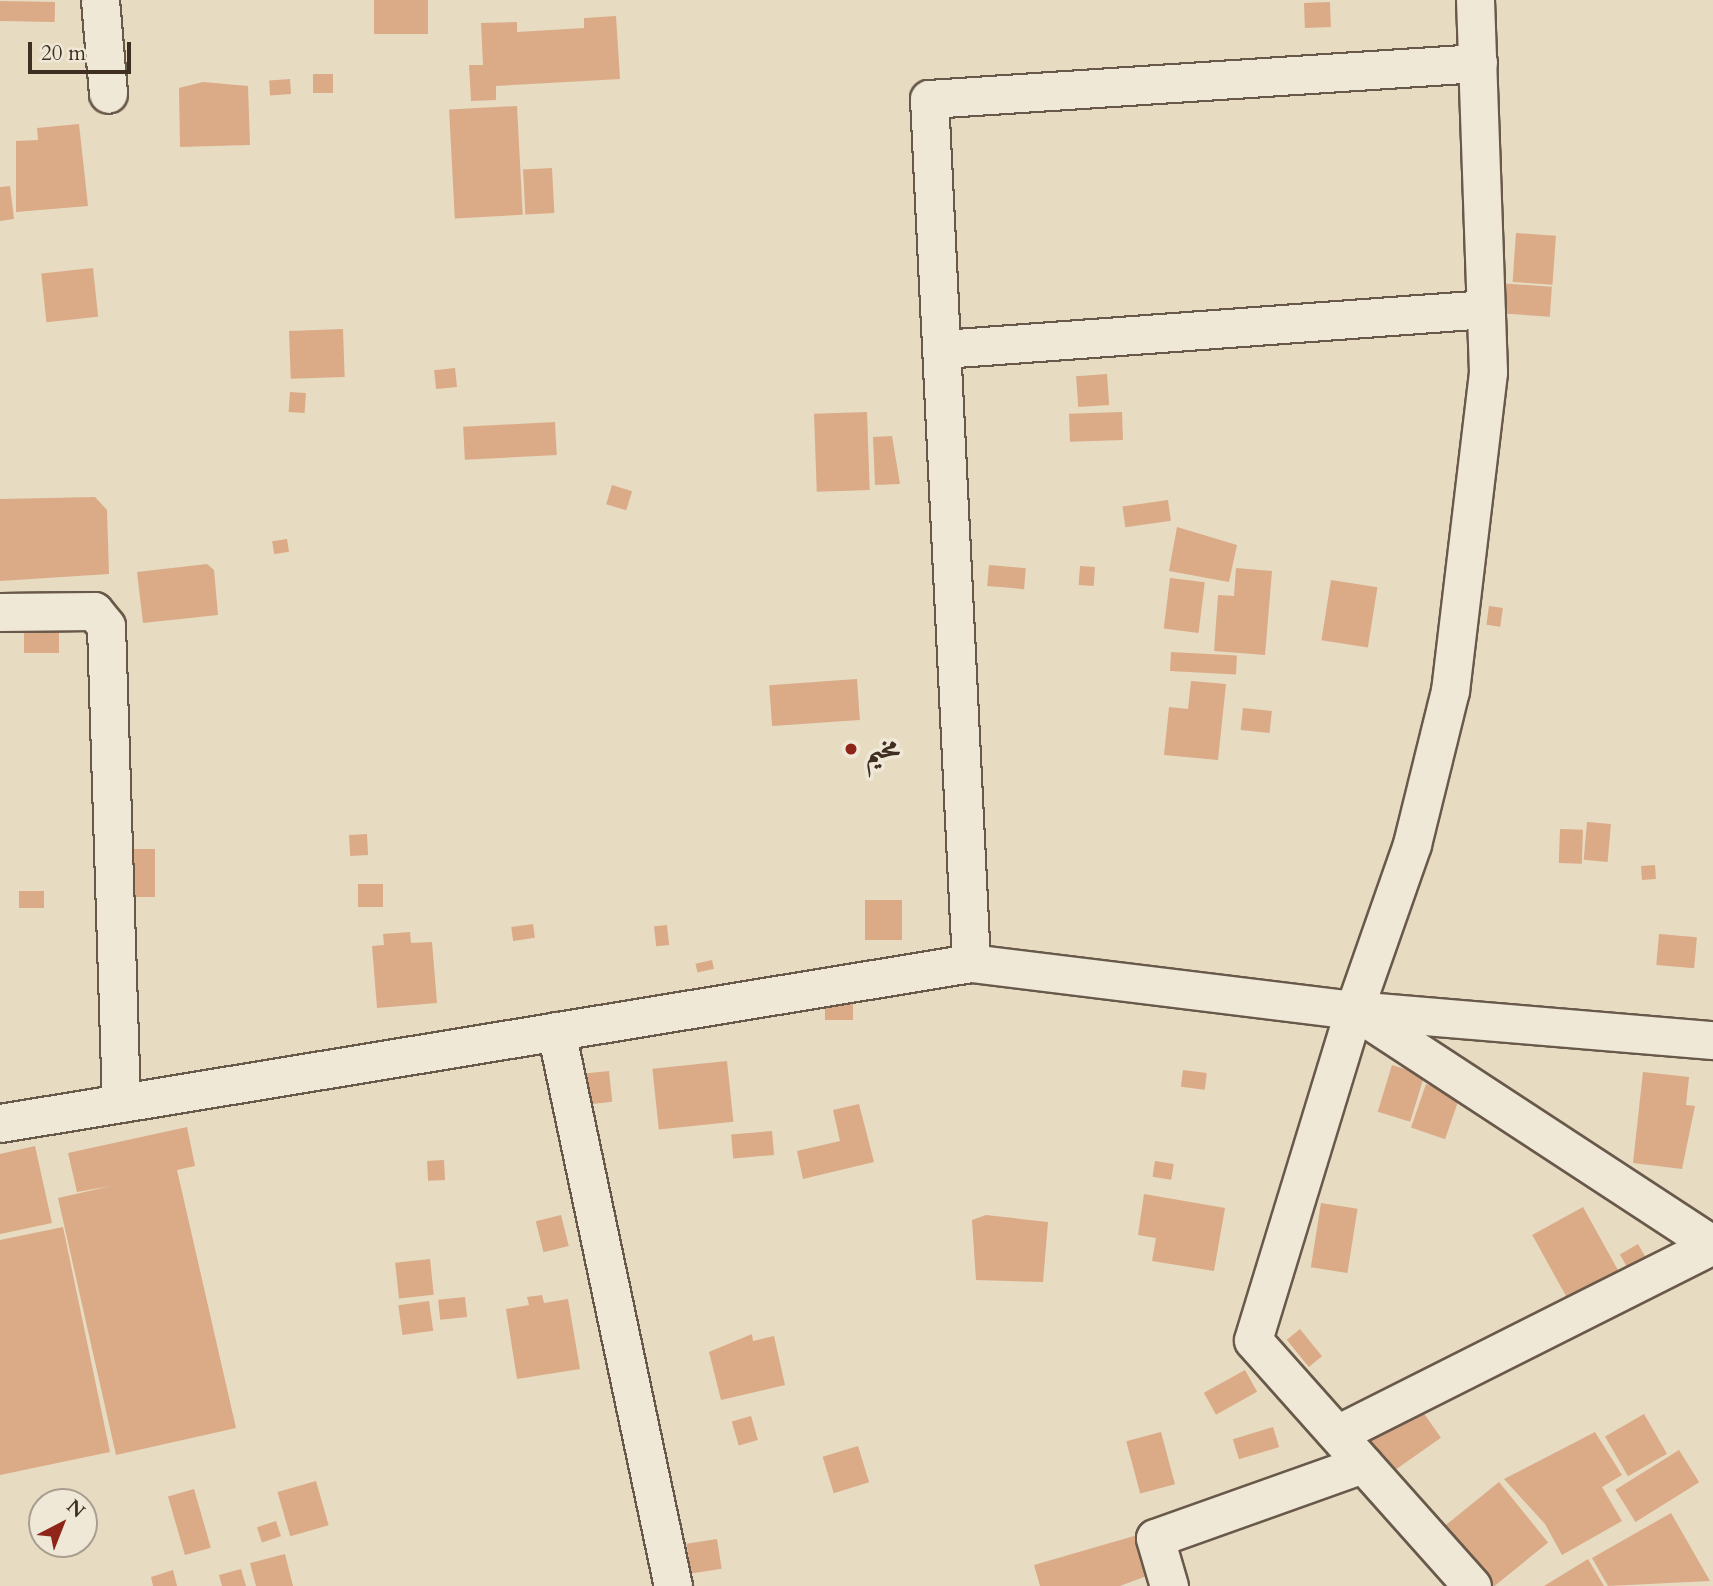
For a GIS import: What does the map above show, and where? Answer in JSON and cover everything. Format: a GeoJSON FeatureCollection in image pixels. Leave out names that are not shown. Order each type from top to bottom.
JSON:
{"type":"FeatureCollection","features":[{"type":"Feature","properties":{"kind":"street"},"geometry":{"type":"LineString","coordinates":[[100,0],[108,94]]}},
{"type":"Feature","properties":{"kind":"street"},"geometry":{"type":"LineString","coordinates":[[1472,1586],[1253,1340],[1353,1010],[1412,844],[1450,691],[1488,372],[1475,0]]}},
{"type":"Feature","properties":{"kind":"street"},"geometry":{"type":"LineString","coordinates":[[971,963],[929,99],[1478,63]]}},
{"type":"Feature","properties":{"kind":"street"},"geometry":{"type":"LineString","coordinates":[[943,349],[1486,309]]}},
{"type":"Feature","properties":{"kind":"street"},"geometry":{"type":"LineString","coordinates":[[0,612],[94,611],[106,626],[121,1103]]}},
{"type":"Feature","properties":{"kind":"street"},"geometry":{"type":"LineString","coordinates":[[0,1123],[971,963],[1353,1010],[1713,1040]]}},
{"type":"Feature","properties":{"kind":"street"},"geometry":{"type":"LineString","coordinates":[[1353,1010],[1713,1245]]}},
{"type":"Feature","properties":{"kind":"street"},"geometry":{"type":"LineString","coordinates":[[556,1031],[673,1586]]}},
{"type":"Feature","properties":{"kind":"street"},"geometry":{"type":"LineString","coordinates":[[1337,1434],[1713,1245]]}},
{"type":"Feature","properties":{"kind":"street"},"geometry":{"type":"LineString","coordinates":[[1169,1586],[1155,1538],[1363,1464]]}},
{"type":"Feature","properties":{"kind":"building"},"geometry":{"type":"Polygon","coordinates":[[[374,0],[428,0],[428,34],[374,34],[374,0]]]}},
{"type":"Feature","properties":{"kind":"building"},"geometry":{"type":"Polygon","coordinates":[[[0,1],[55,2],[55,22],[0,21],[0,1]]]}},
{"type":"Feature","properties":{"kind":"building"},"geometry":{"type":"Polygon","coordinates":[[[1330,2],[1331,27],[1305,28],[1304,3],[1330,2]]]}},
{"type":"Feature","properties":{"kind":"building"},"geometry":{"type":"Polygon","coordinates":[[[616,16],[620,79],[496,86],[496,100],[471,101],[469,65],[483,65],[481,23],[517,22],[517,32],[584,28],[584,18],[616,16]]]}},
{"type":"Feature","properties":{"kind":"building"},"geometry":{"type":"Polygon","coordinates":[[[313,74],[333,74],[333,93],[313,93],[313,74]]]}},
{"type":"Feature","properties":{"kind":"building"},"geometry":{"type":"Polygon","coordinates":[[[290,79],[291,94],[270,95],[269,80],[290,79]]]}},
{"type":"Feature","properties":{"kind":"building"},"geometry":{"type":"Polygon","coordinates":[[[203,82],[248,86],[250,145],[180,147],[179,88],[203,82]]]}},
{"type":"Feature","properties":{"kind":"building"},"geometry":{"type":"Polygon","coordinates":[[[517,106],[523,215],[455,218],[449,110],[517,106]]]}},
{"type":"Feature","properties":{"kind":"building"},"geometry":{"type":"Polygon","coordinates":[[[79,124],[88,206],[16,212],[16,141],[38,140],[37,128],[79,124]]]}},
{"type":"Feature","properties":{"kind":"building"},"geometry":{"type":"Polygon","coordinates":[[[552,168],[554,213],[525,214],[523,170],[552,168]]]}},
{"type":"Feature","properties":{"kind":"building"},"geometry":{"type":"Polygon","coordinates":[[[10,186],[14,219],[0,221],[0,187],[10,186]]]}},
{"type":"Feature","properties":{"kind":"building"},"geometry":{"type":"Polygon","coordinates":[[[1516,233],[1556,236],[1552,285],[1513,282],[1516,233]]]}},
{"type":"Feature","properties":{"kind":"building"},"geometry":{"type":"Polygon","coordinates":[[[93,268],[98,317],[46,322],[41,273],[93,268]]]}},
{"type":"Feature","properties":{"kind":"building"},"geometry":{"type":"Polygon","coordinates":[[[1498,283],[1552,287],[1550,317],[1496,313],[1498,283]]]}},
{"type":"Feature","properties":{"kind":"building"},"geometry":{"type":"Polygon","coordinates":[[[343,329],[345,377],[291,379],[289,331],[343,329]]]}},
{"type":"Feature","properties":{"kind":"building"},"geometry":{"type":"Polygon","coordinates":[[[455,368],[457,387],[436,389],[434,370],[455,368]]]}},
{"type":"Feature","properties":{"kind":"building"},"geometry":{"type":"Polygon","coordinates":[[[1107,374],[1109,405],[1078,407],[1076,376],[1107,374]]]}},
{"type":"Feature","properties":{"kind":"building"},"geometry":{"type":"Polygon","coordinates":[[[290,392],[306,393],[305,413],[289,412],[290,392]]]}},
{"type":"Feature","properties":{"kind":"building"},"geometry":{"type":"Polygon","coordinates":[[[867,412],[870,490],[817,492],[814,414],[867,412]]]}},
{"type":"Feature","properties":{"kind":"building"},"geometry":{"type":"Polygon","coordinates":[[[1122,412],[1123,440],[1070,442],[1069,414],[1122,412]]]}},
{"type":"Feature","properties":{"kind":"building"},"geometry":{"type":"Polygon","coordinates":[[[555,422],[557,455],[465,460],[463,427],[555,422]]]}},
{"type":"Feature","properties":{"kind":"building"},"geometry":{"type":"Polygon","coordinates":[[[892,436],[900,484],[875,485],[873,437],[892,436]]]}},
{"type":"Feature","properties":{"kind":"building"},"geometry":{"type":"Polygon","coordinates":[[[612,485],[632,491],[626,510],[606,504],[612,485]]]}},
{"type":"Feature","properties":{"kind":"building"},"geometry":{"type":"Polygon","coordinates":[[[95,497],[107,510],[109,574],[0,581],[0,499],[95,497]]]}},
{"type":"Feature","properties":{"kind":"building"},"geometry":{"type":"Polygon","coordinates":[[[1168,500],[1171,521],[1125,527],[1122,506],[1168,500]]]}},
{"type":"Feature","properties":{"kind":"building"},"geometry":{"type":"Polygon","coordinates":[[[1177,527],[1237,545],[1229,582],[1169,571],[1177,527]]]}},
{"type":"Feature","properties":{"kind":"building"},"geometry":{"type":"Polygon","coordinates":[[[287,539],[289,552],[274,554],[272,541],[287,539]]]}},
{"type":"Feature","properties":{"kind":"building"},"geometry":{"type":"Polygon","coordinates":[[[207,564],[214,570],[218,615],[143,623],[137,572],[207,564]]]}},
{"type":"Feature","properties":{"kind":"building"},"geometry":{"type":"Polygon","coordinates":[[[989,565],[1026,568],[1024,589],[987,586],[989,565]]]}},
{"type":"Feature","properties":{"kind":"building"},"geometry":{"type":"Polygon","coordinates":[[[1080,566],[1095,567],[1094,586],[1079,585],[1080,566]]]}},
{"type":"Feature","properties":{"kind":"building"},"geometry":{"type":"Polygon","coordinates":[[[1236,568],[1272,571],[1265,655],[1214,651],[1218,595],[1234,596],[1236,568]]]}},
{"type":"Feature","properties":{"kind":"building"},"geometry":{"type":"Polygon","coordinates":[[[1170,578],[1205,582],[1199,633],[1164,629],[1170,578]]]}},
{"type":"Feature","properties":{"kind":"building"},"geometry":{"type":"Polygon","coordinates":[[[1331,580],[1377,587],[1368,648],[1321,640],[1331,580]]]}},
{"type":"Feature","properties":{"kind":"building"},"geometry":{"type":"Polygon","coordinates":[[[1489,606],[1503,608],[1500,627],[1486,625],[1489,606]]]}},
{"type":"Feature","properties":{"kind":"building"},"geometry":{"type":"Polygon","coordinates":[[[24,628],[59,628],[59,653],[24,653],[24,628]]]}},
{"type":"Feature","properties":{"kind":"building"},"geometry":{"type":"Polygon","coordinates":[[[1171,652],[1237,655],[1236,674],[1170,671],[1171,652]]]}},
{"type":"Feature","properties":{"kind":"building"},"geometry":{"type":"Polygon","coordinates":[[[857,679],[860,720],[772,726],[769,685],[857,679]]]}},
{"type":"Feature","properties":{"kind":"building"},"geometry":{"type":"Polygon","coordinates":[[[1191,681],[1226,684],[1218,760],[1164,755],[1169,707],[1188,709],[1191,681]]]}},
{"type":"Feature","properties":{"kind":"building"},"geometry":{"type":"Polygon","coordinates":[[[1243,708],[1272,711],[1270,733],[1241,730],[1243,708]]]}},
{"type":"Feature","properties":{"kind":"building"},"geometry":{"type":"Polygon","coordinates":[[[1587,822],[1611,824],[1608,862],[1584,860],[1587,822]]]}},
{"type":"Feature","properties":{"kind":"building"},"geometry":{"type":"Polygon","coordinates":[[[1560,829],[1583,830],[1582,864],[1559,863],[1560,829]]]}},
{"type":"Feature","properties":{"kind":"building"},"geometry":{"type":"Polygon","coordinates":[[[367,834],[368,855],[350,856],[349,835],[367,834]]]}},
{"type":"Feature","properties":{"kind":"building"},"geometry":{"type":"Polygon","coordinates":[[[132,849],[155,849],[155,897],[132,897],[132,849]]]}},
{"type":"Feature","properties":{"kind":"building"},"geometry":{"type":"Polygon","coordinates":[[[1655,865],[1656,879],[1642,880],[1641,866],[1655,865]]]}},
{"type":"Feature","properties":{"kind":"building"},"geometry":{"type":"Polygon","coordinates":[[[358,884],[383,884],[383,907],[358,907],[358,884]]]}},
{"type":"Feature","properties":{"kind":"building"},"geometry":{"type":"Polygon","coordinates":[[[19,891],[44,891],[44,908],[19,908],[19,891]]]}},
{"type":"Feature","properties":{"kind":"building"},"geometry":{"type":"Polygon","coordinates":[[[865,900],[902,900],[902,940],[865,940],[865,900]]]}},
{"type":"Feature","properties":{"kind":"building"},"geometry":{"type":"Polygon","coordinates":[[[533,924],[535,938],[513,941],[511,927],[533,924]]]}},
{"type":"Feature","properties":{"kind":"building"},"geometry":{"type":"Polygon","coordinates":[[[667,925],[669,945],[656,946],[654,926],[667,925]]]}},
{"type":"Feature","properties":{"kind":"building"},"geometry":{"type":"Polygon","coordinates":[[[410,932],[411,943],[432,942],[437,1003],[377,1008],[372,946],[384,945],[383,934],[410,932]]]}},
{"type":"Feature","properties":{"kind":"building"},"geometry":{"type":"Polygon","coordinates":[[[1659,934],[1697,937],[1694,968],[1656,965],[1659,934]]]}},
{"type":"Feature","properties":{"kind":"building"},"geometry":{"type":"Polygon","coordinates":[[[712,960],[714,969],[697,973],[695,964],[712,960]]]}},
{"type":"Feature","properties":{"kind":"building"},"geometry":{"type":"Polygon","coordinates":[[[825,1003],[853,1003],[853,1020],[825,1020],[825,1003]]]}},
{"type":"Feature","properties":{"kind":"building"},"geometry":{"type":"Polygon","coordinates":[[[727,1061],[733,1122],[659,1130],[652,1069],[727,1061]]]}},
{"type":"Feature","properties":{"kind":"building"},"geometry":{"type":"Polygon","coordinates":[[[1392,1065],[1425,1075],[1410,1122],[1378,1112],[1392,1065]]]}},
{"type":"Feature","properties":{"kind":"building"},"geometry":{"type":"Polygon","coordinates":[[[1183,1070],[1207,1073],[1205,1090],[1181,1087],[1183,1070]]]}},
{"type":"Feature","properties":{"kind":"building"},"geometry":{"type":"Polygon","coordinates":[[[609,1071],[612,1102],[585,1105],[582,1074],[609,1071]]]}},
{"type":"Feature","properties":{"kind":"building"},"geometry":{"type":"Polygon","coordinates":[[[1643,1072],[1689,1077],[1686,1105],[1695,1106],[1682,1169],[1633,1163],[1643,1072]]]}},
{"type":"Feature","properties":{"kind":"building"},"geometry":{"type":"Polygon","coordinates":[[[1426,1084],[1460,1096],[1445,1139],[1411,1127],[1426,1084]]]}},
{"type":"Feature","properties":{"kind":"building"},"geometry":{"type":"Polygon","coordinates":[[[859,1104],[874,1162],[803,1179],[797,1151],[840,1141],[833,1110],[859,1104]]]}},
{"type":"Feature","properties":{"kind":"building"},"geometry":{"type":"Polygon","coordinates":[[[187,1127],[195,1166],[177,1170],[236,1428],[116,1455],[58,1198],[111,1186],[77,1192],[68,1153],[187,1127]]]}},
{"type":"Feature","properties":{"kind":"building"},"geometry":{"type":"Polygon","coordinates":[[[772,1131],[774,1155],[733,1158],[731,1135],[772,1131]]]}},
{"type":"Feature","properties":{"kind":"building"},"geometry":{"type":"Polygon","coordinates":[[[35,1146],[52,1223],[0,1234],[0,1154],[35,1146]]]}},
{"type":"Feature","properties":{"kind":"building"},"geometry":{"type":"Polygon","coordinates":[[[444,1160],[445,1180],[428,1181],[427,1161],[444,1160]]]}},
{"type":"Feature","properties":{"kind":"building"},"geometry":{"type":"Polygon","coordinates":[[[1155,1161],[1174,1164],[1171,1180],[1152,1177],[1155,1161]]]}},
{"type":"Feature","properties":{"kind":"building"},"geometry":{"type":"Polygon","coordinates":[[[1144,1194],[1225,1208],[1214,1271],[1152,1261],[1156,1238],[1138,1235],[1144,1194]]]}},
{"type":"Feature","properties":{"kind":"building"},"geometry":{"type":"Polygon","coordinates":[[[1321,1203],[1358,1209],[1347,1273],[1311,1267],[1321,1203]]]}},
{"type":"Feature","properties":{"kind":"building"},"geometry":{"type":"Polygon","coordinates":[[[1583,1207],[1620,1274],[1570,1302],[1532,1235],[1583,1207]]]}},
{"type":"Feature","properties":{"kind":"building"},"geometry":{"type":"Polygon","coordinates":[[[561,1215],[569,1246],[544,1252],[536,1221],[561,1215]]]}},
{"type":"Feature","properties":{"kind":"building"},"geometry":{"type":"Polygon","coordinates":[[[986,1215],[1048,1222],[1043,1282],[976,1280],[972,1220],[986,1215]]]}},
{"type":"Feature","properties":{"kind":"building"},"geometry":{"type":"Polygon","coordinates":[[[63,1227],[110,1452],[0,1475],[0,1240],[63,1227]]]}},
{"type":"Feature","properties":{"kind":"building"},"geometry":{"type":"Polygon","coordinates":[[[1638,1244],[1648,1261],[1630,1272],[1620,1254],[1638,1244]]]}},
{"type":"Feature","properties":{"kind":"building"},"geometry":{"type":"Polygon","coordinates":[[[430,1259],[434,1295],[399,1298],[395,1263],[430,1259]]]}},
{"type":"Feature","properties":{"kind":"building"},"geometry":{"type":"Polygon","coordinates":[[[542,1295],[544,1303],[568,1299],[580,1369],[517,1379],[506,1309],[529,1305],[527,1297],[542,1295]]]}},
{"type":"Feature","properties":{"kind":"building"},"geometry":{"type":"Polygon","coordinates":[[[465,1297],[467,1317],[440,1320],[438,1300],[465,1297]]]}},
{"type":"Feature","properties":{"kind":"building"},"geometry":{"type":"Polygon","coordinates":[[[429,1301],[433,1331],[402,1335],[398,1305],[429,1301]]]}},
{"type":"Feature","properties":{"kind":"building"},"geometry":{"type":"Polygon","coordinates":[[[1300,1329],[1322,1356],[1309,1367],[1287,1340],[1300,1329]]]}},
{"type":"Feature","properties":{"kind":"building"},"geometry":{"type":"Polygon","coordinates":[[[752,1334],[753,1341],[774,1336],[785,1385],[721,1400],[709,1352],[752,1334]]]}},
{"type":"Feature","properties":{"kind":"building"},"geometry":{"type":"Polygon","coordinates":[[[1245,1370],[1257,1392],[1216,1415],[1204,1393],[1245,1370]]]}},
{"type":"Feature","properties":{"kind":"building"},"geometry":{"type":"Polygon","coordinates":[[[1418,1405],[1441,1438],[1392,1472],[1369,1439],[1418,1405]]]}},
{"type":"Feature","properties":{"kind":"building"},"geometry":{"type":"Polygon","coordinates":[[[1644,1414],[1667,1454],[1628,1476],[1605,1436],[1644,1414]]]}},
{"type":"Feature","properties":{"kind":"building"},"geometry":{"type":"Polygon","coordinates":[[[751,1416],[758,1440],[739,1446],[732,1422],[751,1416]]]}},
{"type":"Feature","properties":{"kind":"building"},"geometry":{"type":"Polygon","coordinates":[[[1273,1427],[1279,1447],[1239,1459],[1233,1439],[1273,1427]]]}},
{"type":"Feature","properties":{"kind":"building"},"geometry":{"type":"Polygon","coordinates":[[[1161,1432],[1175,1484],[1140,1493],[1126,1441],[1161,1432]]]}},
{"type":"Feature","properties":{"kind":"building"},"geometry":{"type":"Polygon","coordinates":[[[1595,1432],[1622,1475],[1602,1487],[1622,1521],[1562,1555],[1545,1524],[1504,1479],[1595,1432]]]}},
{"type":"Feature","properties":{"kind":"building"},"geometry":{"type":"Polygon","coordinates":[[[858,1446],[869,1482],[834,1493],[823,1457],[858,1446]]]}},
{"type":"Feature","properties":{"kind":"building"},"geometry":{"type":"Polygon","coordinates":[[[1679,1450],[1699,1482],[1636,1522],[1615,1490],[1679,1450]]]}},
{"type":"Feature","properties":{"kind":"building"},"geometry":{"type":"Polygon","coordinates":[[[316,1481],[329,1525],[290,1536],[278,1492],[316,1481]]]}},
{"type":"Feature","properties":{"kind":"building"},"geometry":{"type":"Polygon","coordinates":[[[1499,1482],[1548,1543],[1495,1586],[1489,1586],[1442,1528],[1499,1482]]]}},
{"type":"Feature","properties":{"kind":"building"},"geometry":{"type":"Polygon","coordinates":[[[194,1489],[211,1548],[185,1555],[168,1496],[194,1489]]]}},
{"type":"Feature","properties":{"kind":"building"},"geometry":{"type":"Polygon","coordinates":[[[1671,1513],[1710,1581],[1608,1586],[1592,1558],[1671,1513]]]}},
{"type":"Feature","properties":{"kind":"building"},"geometry":{"type":"Polygon","coordinates":[[[276,1521],[281,1536],[262,1542],[257,1527],[276,1521]]]}},
{"type":"Feature","properties":{"kind":"building"},"geometry":{"type":"Polygon","coordinates":[[[1141,1534],[1152,1574],[1120,1586],[1040,1586],[1034,1565],[1141,1534]]]}},
{"type":"Feature","properties":{"kind":"building"},"geometry":{"type":"Polygon","coordinates":[[[717,1539],[722,1569],[691,1573],[686,1544],[717,1539]]]}},
{"type":"Feature","properties":{"kind":"building"},"geometry":{"type":"Polygon","coordinates":[[[285,1554],[293,1586],[256,1586],[250,1563],[285,1554]]]}},
{"type":"Feature","properties":{"kind":"building"},"geometry":{"type":"Polygon","coordinates":[[[1588,1559],[1604,1586],[1544,1586],[1588,1559]]]}},
{"type":"Feature","properties":{"kind":"building"},"geometry":{"type":"Polygon","coordinates":[[[241,1569],[246,1586],[222,1586],[219,1575],[241,1569]]]}},
{"type":"Feature","properties":{"kind":"building"},"geometry":{"type":"Polygon","coordinates":[[[173,1570],[177,1586],[153,1586],[151,1577],[173,1570]]]}},
{"type":"Feature","properties":{"kind":"place","name":"مخيم"},"geometry":{"type":"Point","coordinates":[851,749]}}]}
